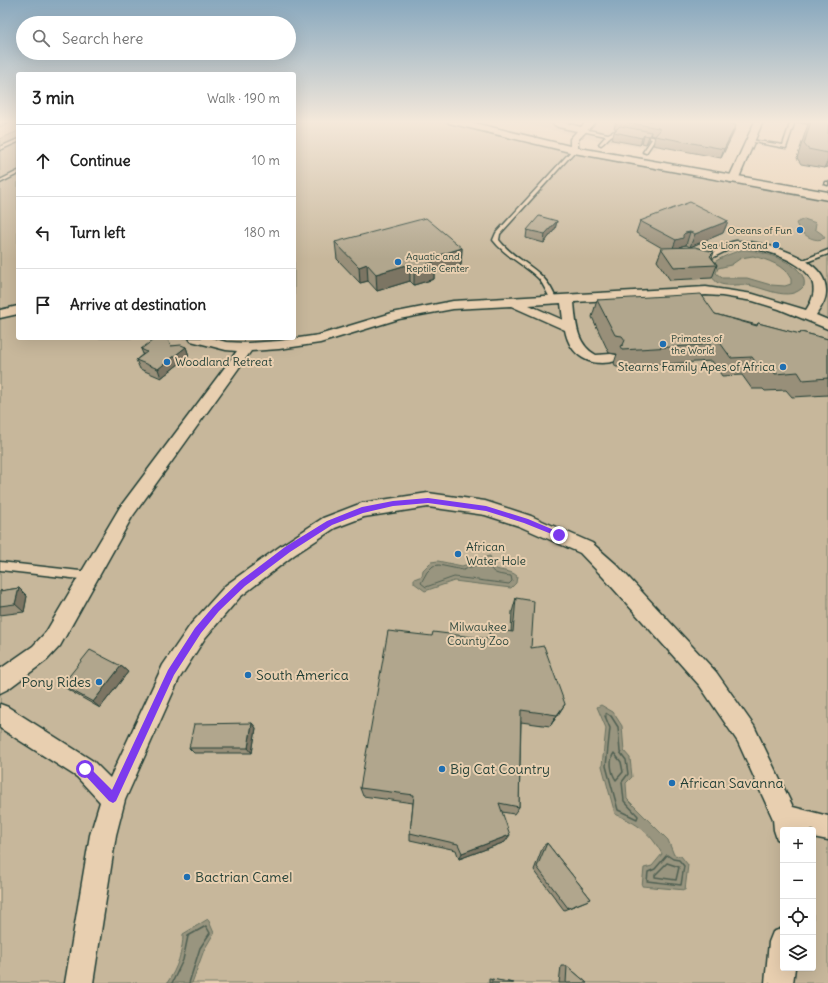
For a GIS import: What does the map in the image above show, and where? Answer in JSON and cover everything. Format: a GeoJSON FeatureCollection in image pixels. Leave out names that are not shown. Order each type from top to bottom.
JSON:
{"type":"FeatureCollection","features":[{"type":"Feature","properties":{"kind":"main road"},"geometry":{"type":"LineString","coordinates":[[695,167],[828,187]]}},
{"type":"Feature","properties":{"kind":"main road"},"geometry":{"type":"LineString","coordinates":[[706,167],[735,174]]}},
{"type":"Feature","properties":{"kind":"street"},"geometry":{"type":"LineString","coordinates":[[735,174],[738,167]]}},
{"type":"Feature","properties":{"kind":"street"},"geometry":{"type":"LineString","coordinates":[[685,249],[696,257],[702,258],[708,257],[734,244],[752,244],[772,250],[799,263],[823,281],[818,304],[809,316]]}},
{"type":"Feature","properties":{"kind":"street"},"geometry":{"type":"LineString","coordinates":[[193,341],[226,346],[247,347],[279,345],[320,339],[397,316],[426,309],[453,305],[706,291],[749,296],[772,302],[828,325]]}},
{"type":"Feature","properties":{"kind":"street"},"geometry":{"type":"LineString","coordinates":[[567,298],[571,328],[576,346],[584,354],[593,359],[611,358]]}},
{"type":"Feature","properties":{"kind":"street"},"geometry":{"type":"LineString","coordinates":[[510,301],[571,328]]}},
{"type":"Feature","properties":{"kind":"street"},"geometry":{"type":"LineString","coordinates":[[0,314],[16,310]]}},
{"type":"Feature","properties":{"kind":"street"},"geometry":{"type":"LineString","coordinates":[[0,682],[40,653],[53,639],[126,512],[247,347]]}},
{"type":"Feature","properties":{"kind":"street"},"geometry":{"type":"LineString","coordinates":[[79,983],[103,835],[113,798],[175,666],[198,630],[233,592],[288,550],[338,519],[354,512],[384,505],[428,500],[492,510],[525,521],[586,548],[610,571],[708,678],[746,734],[785,824],[828,828]]}},
{"type":"Feature","properties":{"kind":"street"},"geometry":{"type":"LineString","coordinates":[[0,715],[85,769],[113,798]]}},
{"type":"Feature","properties":{"kind":"street"},"geometry":{"type":"LineString","coordinates":[[779,983],[780,971]]}},
{"type":"Feature","properties":{"kind":"lane"},"geometry":{"type":"LineString","coordinates":[[553,299],[546,283],[539,276],[511,256],[496,240],[498,234],[555,167]]}},
{"type":"Feature","properties":{"kind":"lane"},"geometry":{"type":"LineString","coordinates":[[0,182],[16,173]]}},
{"type":"Feature","properties":{"kind":"lane"},"geometry":{"type":"LineString","coordinates":[[799,263],[828,252]]}},
{"type":"Feature","properties":{"kind":"lane"},"geometry":{"type":"LineString","coordinates":[[0,566],[89,576]]}},
{"type":"Feature","properties":{"kind":"green space","name":"Milwaukee County Zoo"},"geometry":{"type":"Polygon","coordinates":[[[0,167],[16,167],[16,340],[296,340],[296,167],[645,167],[828,200],[828,983],[0,983],[0,167]]]}},
{"type":"Feature","properties":{"kind":"water"},"geometry":{"type":"Polygon","coordinates":[[[804,219],[816,223],[815,229],[825,238],[818,240],[814,239],[799,230],[796,223],[804,219]]]}},
{"type":"Feature","properties":{"kind":"water"},"geometry":{"type":"Polygon","coordinates":[[[742,250],[760,252],[781,259],[799,271],[803,278],[804,286],[791,294],[784,294],[753,286],[725,285],[718,283],[713,279],[706,269],[709,266],[728,255],[742,250]],[[753,256],[741,258],[731,265],[718,268],[716,273],[722,278],[747,278],[771,285],[785,286],[791,284],[791,279],[788,274],[780,267],[770,261],[753,256]]]}},
{"type":"Feature","properties":{"kind":"water"},"geometry":{"type":"Polygon","coordinates":[[[490,556],[494,568],[511,572],[517,576],[516,583],[511,588],[454,581],[425,591],[414,583],[414,579],[422,576],[423,570],[431,562],[438,561],[462,566],[490,556]]]}},
{"type":"Feature","properties":{"kind":"water"},"geometry":{"type":"Polygon","coordinates":[[[601,705],[613,712],[622,726],[624,751],[630,758],[632,777],[626,783],[627,799],[668,840],[674,855],[681,856],[688,865],[685,890],[642,886],[644,868],[652,866],[662,854],[648,834],[637,825],[615,814],[602,766],[606,728],[597,707],[601,705]]]}},
{"type":"Feature","properties":{"kind":"water"},"geometry":{"type":"Polygon","coordinates":[[[208,919],[214,933],[204,950],[192,983],[167,983],[179,960],[183,934],[208,919]]]}},
{"type":"Feature","properties":{"kind":"building"},"geometry":{"type":"Polygon","coordinates":[[[690,202],[728,221],[695,234],[690,232],[685,233],[683,238],[676,240],[640,221],[690,202]]]}},
{"type":"Feature","properties":{"kind":"building"},"geometry":{"type":"Polygon","coordinates":[[[539,216],[557,221],[545,234],[527,230],[539,216]]]}},
{"type":"Feature","properties":{"kind":"building"},"geometry":{"type":"Polygon","coordinates":[[[426,218],[462,248],[430,258],[434,262],[414,268],[410,264],[376,274],[367,264],[359,267],[335,242],[426,218]]]}},
{"type":"Feature","properties":{"kind":"building"},"geometry":{"type":"Polygon","coordinates":[[[695,247],[714,252],[710,256],[717,265],[674,267],[661,248],[695,247]]]}},
{"type":"Feature","properties":{"kind":"building"},"geometry":{"type":"Polygon","coordinates":[[[701,294],[715,314],[757,326],[758,323],[800,334],[801,332],[828,339],[828,378],[803,380],[798,372],[775,374],[774,371],[763,372],[752,357],[731,358],[721,344],[622,350],[620,346],[623,345],[625,340],[622,336],[615,335],[597,300],[701,294]]]}},
{"type":"Feature","properties":{"kind":"building"},"geometry":{"type":"Polygon","coordinates":[[[153,340],[168,340],[171,346],[181,345],[186,347],[158,369],[136,360],[147,352],[141,349],[153,340]]]}},
{"type":"Feature","properties":{"kind":"building"},"geometry":{"type":"Polygon","coordinates":[[[19,588],[15,604],[0,606],[0,591],[19,588]]]}},
{"type":"Feature","properties":{"kind":"building","name":"Big Cat Country"},"geometry":{"type":"Polygon","coordinates":[[[516,598],[534,601],[531,648],[544,646],[565,704],[557,715],[521,710],[519,807],[499,803],[510,835],[462,853],[458,844],[410,833],[414,795],[360,788],[388,631],[432,636],[433,632],[489,639],[490,629],[513,632],[516,598]]]}},
{"type":"Feature","properties":{"kind":"building","name":"Pony Rides"},"geometry":{"type":"Polygon","coordinates":[[[90,650],[121,666],[93,702],[62,685],[90,650]]]}},
{"type":"Feature","properties":{"kind":"building"},"geometry":{"type":"Polygon","coordinates":[[[252,723],[248,748],[189,748],[194,724],[252,723]]]}},
{"type":"Feature","properties":{"kind":"building"},"geometry":{"type":"Polygon","coordinates":[[[547,843],[591,899],[568,908],[537,867],[547,843]]]}},
{"type":"Feature","properties":{"kind":"building"},"geometry":{"type":"Polygon","coordinates":[[[567,966],[587,983],[566,983],[567,966]]]}},
{"type":"Feature","properties":{"kind":"building"},"geometry":{"type":"Polygon","coordinates":[[[492,979],[513,983],[492,983],[492,979]]]}},
{"type":"Feature","properties":{"kind":"place","name":"Oceans of Fun"},"geometry":{"type":"Point","coordinates":[800,230]}},
{"type":"Feature","properties":{"kind":"place","name":"Sea Lion Stand"},"geometry":{"type":"Point","coordinates":[776,245]}},
{"type":"Feature","properties":{"kind":"place","name":"Aquatic and Reptile Center"},"geometry":{"type":"Point","coordinates":[398,262]}},
{"type":"Feature","properties":{"kind":"place","name":"Primates of the World"},"geometry":{"type":"Point","coordinates":[663,344]}},
{"type":"Feature","properties":{"kind":"place","name":"Woodland Retreat"},"geometry":{"type":"Point","coordinates":[167,362]}},
{"type":"Feature","properties":{"kind":"place","name":"Stearns Family Apes of Africa"},"geometry":{"type":"Point","coordinates":[783,367]}},
{"type":"Feature","properties":{"kind":"place","name":"African Water Hole"},"geometry":{"type":"Point","coordinates":[458,554]}},
{"type":"Feature","properties":{"kind":"place","name":"South America"},"geometry":{"type":"Point","coordinates":[248,675]}},
{"type":"Feature","properties":{"kind":"place","name":"Pony Rides"},"geometry":{"type":"Point","coordinates":[99,682]}},
{"type":"Feature","properties":{"kind":"place","name":"Big Cat Country"},"geometry":{"type":"Point","coordinates":[442,769]}},
{"type":"Feature","properties":{"kind":"place","name":"African Savanna"},"geometry":{"type":"Point","coordinates":[672,783]}},
{"type":"Feature","properties":{"kind":"place","name":"Bactrian Camel"},"geometry":{"type":"Point","coordinates":[187,877]}},
{"type":"Feature","properties":{"kind":"route"},"geometry":{"type":"LineString","coordinates":[[85,769],[113,798],[171,672],[198,630],[216,609],[243,583],[266,565],[329,523],[362,510],[384,505],[428,500],[486,508],[525,521],[559,535]]}}]}
